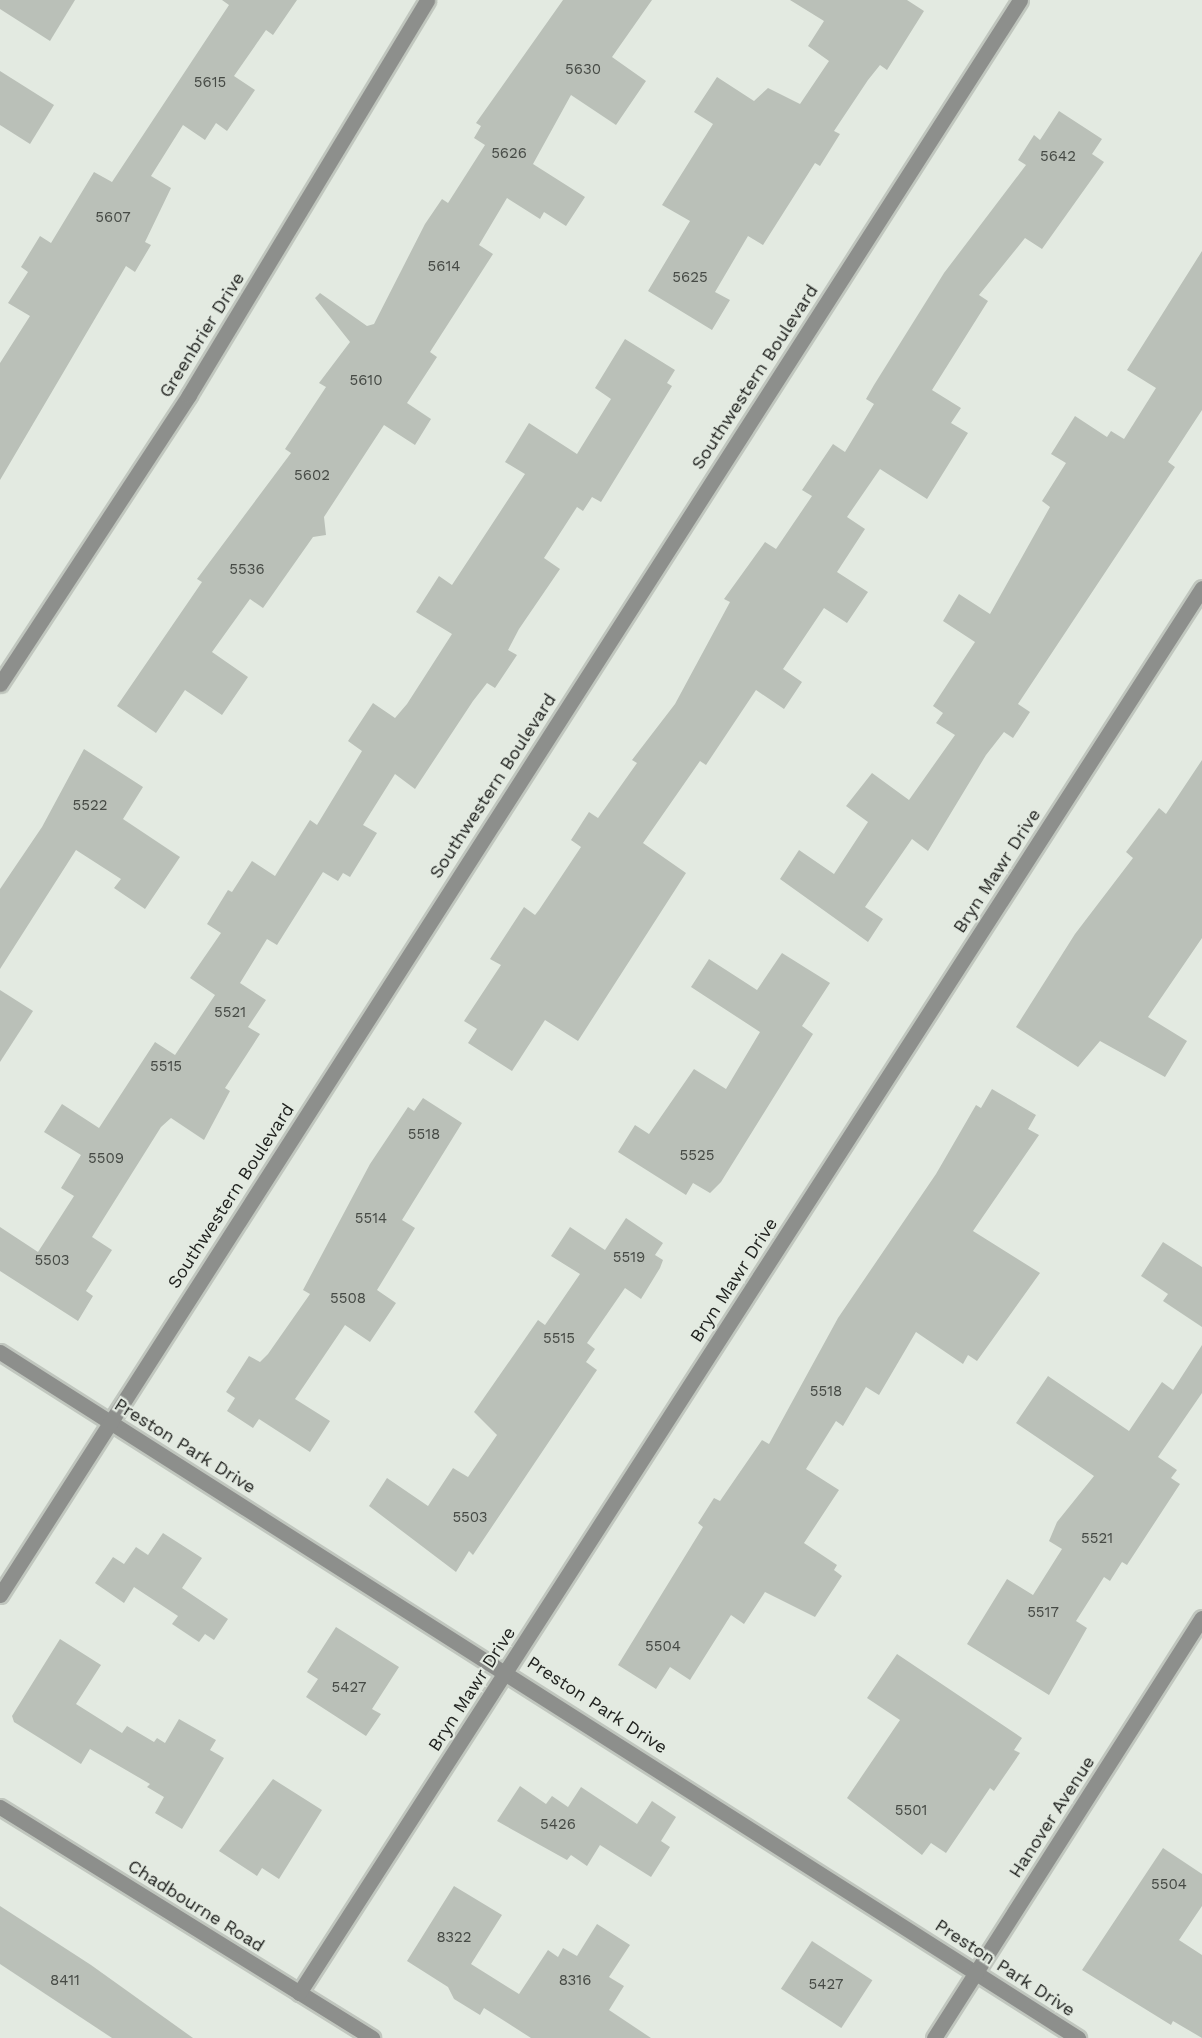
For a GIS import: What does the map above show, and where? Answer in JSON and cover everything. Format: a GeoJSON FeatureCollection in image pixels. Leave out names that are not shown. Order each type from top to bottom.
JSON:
{"type":"FeatureCollection","features":[{"type":"Feature","properties":{"kind":"street","name":"Greenbrier Drive"},"geometry":{"type":"LineString","coordinates":[[0,684],[189,395],[427,0]]}},
{"type":"Feature","properties":{"kind":"street","name":"Southwestern Boulevard"},"geometry":{"type":"LineString","coordinates":[[0,1594],[1020,0]]}},
{"type":"Feature","properties":{"kind":"street","name":"Bryn Mawr Drive"},"geometry":{"type":"LineString","coordinates":[[299,1993],[1202,588]]}},
{"type":"Feature","properties":{"kind":"street","name":"Preston Park Drive"},"geometry":{"type":"LineString","coordinates":[[0,1352],[507,1670],[1078,2038]]}},
{"type":"Feature","properties":{"kind":"street","name":"Hanover Avenue"},"geometry":{"type":"LineString","coordinates":[[934,2038],[1202,1618]]}},
{"type":"Feature","properties":{"kind":"street","name":"Chadbourne Road"},"geometry":{"type":"LineString","coordinates":[[0,1807],[372,2038]]}},
{"type":"Feature","properties":{"kind":"building"},"geometry":{"type":"Polygon","coordinates":[[[0,0],[75,0],[50,41],[0,9],[0,0]]]}},
{"type":"Feature","properties":{"kind":"building"},"geometry":{"type":"Polygon","coordinates":[[[222,0],[297,0],[273,35],[266,30],[234,76],[255,90],[227,131],[216,123],[205,140],[183,125],[151,176],[171,188],[145,242],[151,245],[135,272],[126,266],[0,480],[0,363],[30,316],[8,303],[28,272],[21,267],[40,236],[51,243],[94,172],[112,182],[229,5],[222,0]]]}},
{"type":"Feature","properties":{"kind":"building"},"geometry":{"type":"Polygon","coordinates":[[[563,0],[652,0],[612,57],[646,81],[616,125],[571,95],[533,164],[585,197],[566,226],[544,212],[540,219],[507,198],[479,245],[493,254],[430,352],[437,357],[407,403],[431,419],[415,445],[384,425],[324,517],[326,535],[313,537],[263,608],[250,599],[212,652],[248,677],[222,715],[185,690],[156,733],[117,706],[202,582],[197,579],[291,453],[285,449],[326,387],[319,383],[350,342],[315,298],[320,293],[367,326],[374,324],[425,224],[442,199],[448,203],[485,145],[474,138],[481,126],[476,123],[563,0]]]}},
{"type":"Feature","properties":{"kind":"building"},"geometry":{"type":"Polygon","coordinates":[[[790,0],[907,0],[924,11],[887,70],[880,65],[868,80],[834,131],[840,134],[820,166],[815,163],[763,245],[748,236],[715,292],[730,300],[712,330],[648,291],[690,221],[662,205],[713,124],[694,112],[717,77],[754,101],[768,88],[800,104],[829,61],[808,46],[824,21],[790,0]]]}},
{"type":"Feature","properties":{"kind":"building"},"geometry":{"type":"Polygon","coordinates":[[[0,71],[54,105],[30,144],[0,125],[0,71]]]}},
{"type":"Feature","properties":{"kind":"building"},"geometry":{"type":"Polygon","coordinates":[[[1059,111],[1102,139],[1092,154],[1104,162],[1042,249],[1025,238],[979,295],[988,301],[932,390],[961,408],[951,423],[968,433],[927,499],[880,469],[847,517],[865,529],[837,572],[868,592],[847,623],[824,608],[783,669],[802,682],[784,709],[756,690],[706,765],[700,761],[643,843],[686,873],[578,1041],[545,1020],[512,1071],[468,1043],[477,1029],[464,1021],[501,965],[490,959],[524,907],[535,915],[539,910],[581,847],[571,840],[589,812],[598,818],[637,763],[632,760],[675,704],[730,602],[724,599],[765,542],[776,549],[812,496],[802,490],[833,444],[845,452],[874,404],[866,399],[944,273],[1026,165],[1018,160],[1034,135],[1040,140],[1059,111]]]}},
{"type":"Feature","properties":{"kind":"building"},"geometry":{"type":"Polygon","coordinates":[[[1202,251],[1202,410],[1168,462],[1175,467],[1018,704],[1030,712],[1013,738],[1004,732],[986,755],[928,851],[912,839],[865,907],[883,919],[868,942],[780,879],[799,850],[834,874],[868,822],[846,806],[872,773],[909,800],[955,735],[936,723],[943,713],[933,706],[975,642],[943,621],[959,594],[990,614],[1050,507],[1042,501],[1066,463],[1051,454],[1075,416],[1107,437],[1111,431],[1124,439],[1156,388],[1127,370],[1202,251]]]}},
{"type":"Feature","properties":{"kind":"building"},"geometry":{"type":"Polygon","coordinates":[[[625,339],[675,370],[667,383],[672,386],[601,502],[592,497],[583,511],[577,507],[544,558],[560,569],[519,629],[508,650],[517,655],[495,688],[487,683],[415,789],[395,774],[363,825],[377,833],[350,877],[343,873],[338,881],[323,872],[277,945],[267,939],[240,983],[266,1000],[248,1027],[260,1034],[225,1088],[230,1091],[204,1140],[171,1118],[161,1127],[92,1237],[112,1250],[86,1291],[93,1296],[78,1321],[0,1271],[0,1227],[38,1252],[74,1196],[61,1188],[81,1155],[44,1132],[62,1104],[99,1128],[155,1042],[175,1055],[215,995],[190,978],[221,933],[207,924],[228,890],[232,892],[252,861],[275,876],[310,820],[317,825],[362,751],[348,741],[373,703],[395,718],[407,704],[452,634],[416,612],[439,576],[452,585],[525,474],[505,462],[529,423],[577,454],[611,399],[595,388],[625,339]]]}},
{"type":"Feature","properties":{"kind":"building"},"geometry":{"type":"Polygon","coordinates":[[[84,749],[143,787],[123,819],[180,857],[145,909],[114,888],[121,879],[76,850],[0,969],[0,889],[42,827],[84,749]]]}},
{"type":"Feature","properties":{"kind":"building"},"geometry":{"type":"Polygon","coordinates":[[[1202,760],[1202,938],[1148,1017],[1187,1041],[1165,1077],[1100,1041],[1078,1067],[1016,1027],[1075,934],[1133,858],[1126,852],[1159,808],[1166,814],[1202,760]]]}},
{"type":"Feature","properties":{"kind":"building"},"geometry":{"type":"Polygon","coordinates":[[[782,953],[830,983],[802,1026],[813,1034],[721,1182],[710,1193],[693,1183],[686,1195],[618,1152],[635,1125],[649,1134],[694,1069],[726,1089],[760,1032],[691,987],[709,959],[757,990],[782,953]]]}},
{"type":"Feature","properties":{"kind":"building"},"geometry":{"type":"Polygon","coordinates":[[[0,990],[33,1011],[0,1062],[0,990]]]}},
{"type":"Feature","properties":{"kind":"building"},"geometry":{"type":"Polygon","coordinates":[[[992,1089],[1036,1115],[1028,1129],[1039,1135],[973,1231],[1040,1273],[977,1361],[968,1355],[963,1364],[916,1332],[879,1395],[866,1387],[843,1426],[836,1421],[806,1469],[839,1490],[804,1543],[837,1565],[834,1570],[842,1576],[815,1617],[765,1592],[744,1624],[731,1615],[690,1680],[670,1667],[656,1689],[618,1665],[703,1527],[698,1523],[714,1498],[720,1501],[762,1440],[769,1444],[838,1318],[936,1174],[976,1105],[981,1108],[992,1089]]]}},
{"type":"Feature","properties":{"kind":"building"},"geometry":{"type":"Polygon","coordinates":[[[423,1098],[462,1123],[402,1220],[415,1228],[377,1290],[396,1303],[370,1342],[345,1325],[295,1399],[330,1421],[310,1452],[259,1419],[253,1428],[227,1411],[235,1398],[226,1392],[249,1356],[260,1362],[268,1354],[310,1294],[303,1290],[370,1164],[408,1107],[414,1111],[423,1098]]]}},
{"type":"Feature","properties":{"kind":"building"},"geometry":{"type":"Polygon","coordinates":[[[626,1218],[663,1243],[655,1255],[663,1260],[660,1268],[641,1299],[625,1288],[587,1343],[595,1349],[586,1362],[597,1370],[473,1555],[469,1551],[456,1572],[369,1506],[387,1478],[428,1506],[453,1468],[468,1477],[497,1435],[474,1412],[538,1320],[545,1325],[580,1274],[551,1256],[570,1227],[605,1250],[626,1218]]]}},
{"type":"Feature","properties":{"kind":"building"},"geometry":{"type":"Polygon","coordinates":[[[1163,1242],[1202,1267],[1202,1327],[1163,1301],[1168,1294],[1141,1276],[1163,1242]]]}},
{"type":"Feature","properties":{"kind":"building"},"geometry":{"type":"Polygon","coordinates":[[[1202,1345],[1202,1393],[1158,1457],[1177,1470],[1171,1478],[1180,1484],[1127,1565],[1122,1562],[1110,1581],[1104,1577],[1076,1621],[1087,1628],[1049,1695],[967,1644],[1007,1579],[1033,1595],[1062,1549],[1049,1541],[1057,1522],[1094,1476],[1016,1423],[1048,1376],[1129,1431],[1162,1382],[1173,1390],[1202,1345]]]}},
{"type":"Feature","properties":{"kind":"building"},"geometry":{"type":"Polygon","coordinates":[[[163,1533],[202,1558],[182,1588],[228,1619],[214,1640],[205,1634],[199,1642],[172,1624],[178,1616],[134,1587],[124,1603],[95,1583],[113,1557],[124,1564],[136,1547],[148,1555],[163,1533]]]}},
{"type":"Feature","properties":{"kind":"building"},"geometry":{"type":"Polygon","coordinates":[[[336,1627],[399,1667],[372,1709],[381,1714],[366,1736],[306,1697],[318,1679],[307,1672],[336,1627]]]}},
{"type":"Feature","properties":{"kind":"building"},"geometry":{"type":"Polygon","coordinates":[[[60,1639],[101,1665],[76,1704],[122,1733],[127,1726],[154,1742],[157,1738],[165,1743],[179,1719],[216,1740],[210,1750],[224,1758],[182,1829],[155,1813],[164,1797],[147,1787],[150,1784],[90,1749],[81,1764],[14,1722],[12,1716],[60,1639]]]}},
{"type":"Feature","properties":{"kind":"building"},"geometry":{"type":"Polygon","coordinates":[[[897,1654],[1022,1738],[1014,1750],[1020,1753],[994,1791],[990,1788],[946,1853],[931,1843],[922,1855],[847,1798],[900,1720],[867,1698],[897,1654]]]}},
{"type":"Feature","properties":{"kind":"building"},"geometry":{"type":"Polygon","coordinates":[[[273,1779],[322,1810],[279,1879],[262,1868],[257,1876],[219,1851],[273,1779]]]}},
{"type":"Feature","properties":{"kind":"building"},"geometry":{"type":"Polygon","coordinates":[[[520,1786],[546,1804],[552,1796],[568,1807],[581,1787],[637,1824],[652,1801],[676,1817],[661,1841],[670,1847],[651,1877],[600,1845],[587,1866],[571,1855],[567,1860],[497,1821],[520,1786]]]}},
{"type":"Feature","properties":{"kind":"building"},"geometry":{"type":"Polygon","coordinates":[[[1163,1848],[1202,1874],[1202,1906],[1179,1940],[1202,1955],[1202,2038],[1173,2021],[1171,2025],[1082,1970],[1163,1848]]]}},
{"type":"Feature","properties":{"kind":"building"},"geometry":{"type":"Polygon","coordinates":[[[454,1886],[502,1915],[471,1964],[519,1994],[548,1950],[558,1957],[563,1948],[577,1956],[597,1924],[630,1945],[609,1977],[624,1986],[609,2010],[651,2038],[531,2038],[484,2008],[480,2015],[454,1999],[448,1987],[407,1961],[454,1886]]]}},
{"type":"Feature","properties":{"kind":"building"},"geometry":{"type":"Polygon","coordinates":[[[0,1906],[91,1965],[193,2038],[112,2038],[0,1964],[0,1906]]]}},
{"type":"Feature","properties":{"kind":"building"},"geometry":{"type":"Polygon","coordinates":[[[812,1941],[872,1980],[841,2028],[781,1989],[812,1941]]]}}]}
